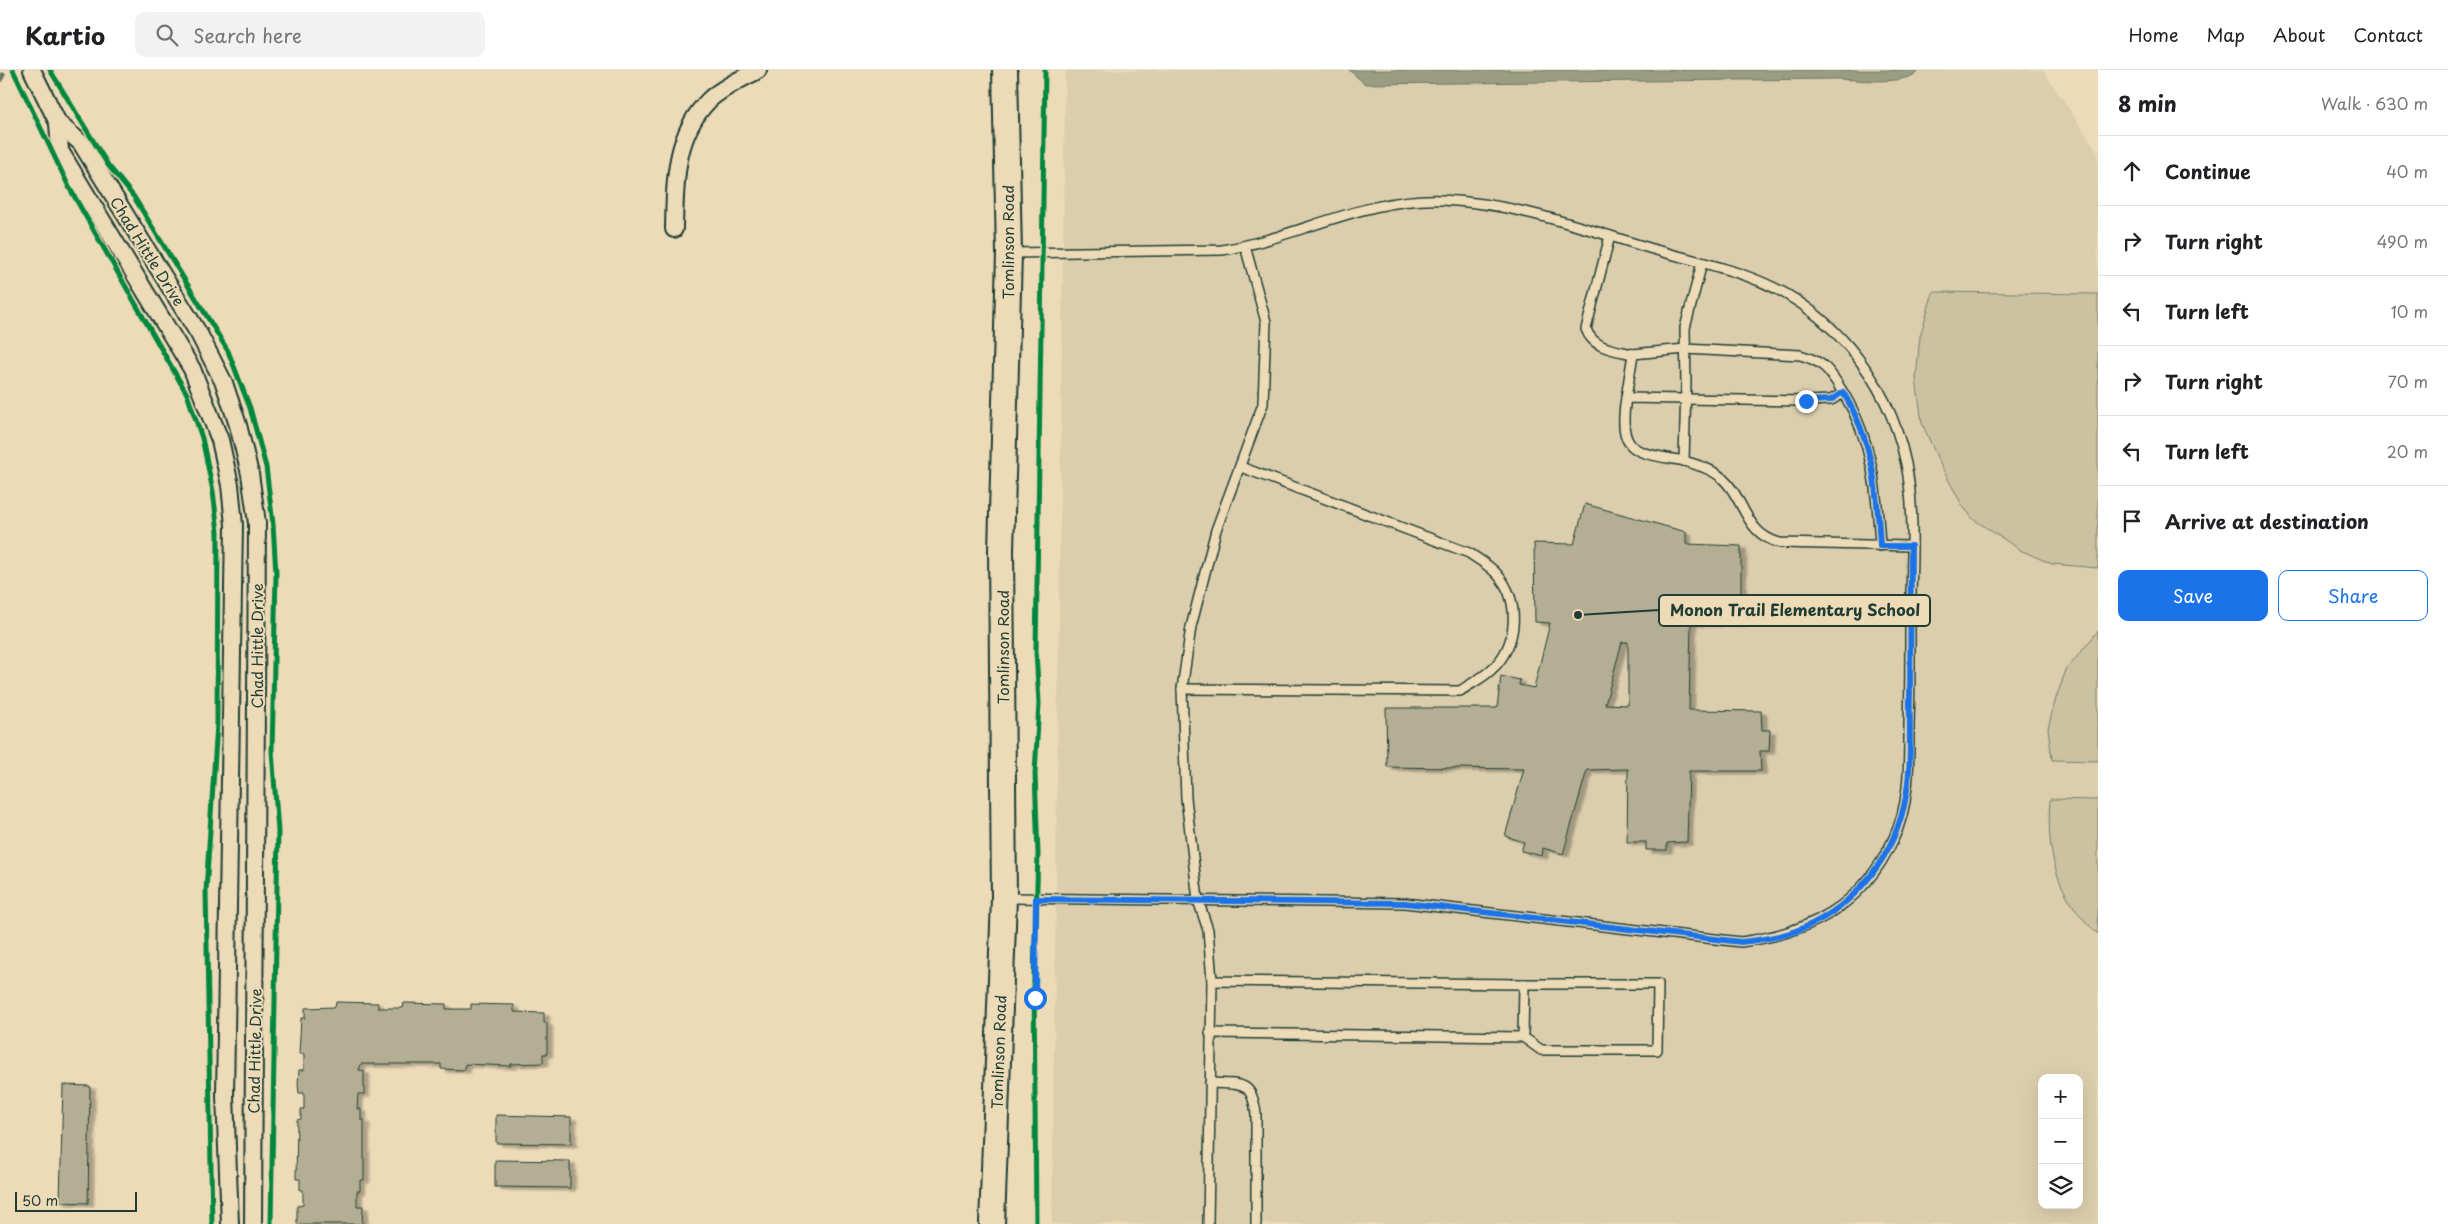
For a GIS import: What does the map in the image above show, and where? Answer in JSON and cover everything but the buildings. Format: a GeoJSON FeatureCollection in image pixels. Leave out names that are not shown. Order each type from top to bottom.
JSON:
{"type":"FeatureCollection","features":[{"type":"Feature","properties":{"kind":"street","name":"Chad Hittle Drive"},"geometry":{"type":"LineString","coordinates":[[32,70],[58,123],[60,151],[192,369],[220,440],[230,485],[234,525],[225,1096],[230,1224]]}},
{"type":"Feature","properties":{"kind":"street"},"geometry":{"type":"LineString","coordinates":[[674,229],[677,171],[683,139],[689,126],[710,100],[758,70]]}},
{"type":"Feature","properties":{"kind":"street","name":"Tomlinson Road"},"geometry":{"type":"LineString","coordinates":[[992,1224],[1004,898],[1001,551],[1009,253],[1005,70]]}},
{"type":"Feature","properties":{"kind":"street","name":"Chad Hittle Drive"},"geometry":{"type":"LineString","coordinates":[[58,123],[81,142],[200,334],[224,383],[238,425],[250,474],[257,523],[252,1224]]}},
{"type":"Feature","properties":{"kind":"lane"},"geometry":{"type":"LineString","coordinates":[[1004,898],[1405,903],[1741,942],[1784,935],[1803,928],[1841,906],[1858,891],[1886,854],[1900,824],[1908,772],[1911,546],[1909,483],[1902,447],[1890,411],[1866,367],[1833,329],[1784,293],[1702,263],[1515,209],[1480,203],[1423,200],[1364,208],[1245,246],[1196,251],[1009,253]]}},
{"type":"Feature","properties":{"kind":"lane"},"geometry":{"type":"LineString","coordinates":[[1610,236],[1586,329],[1593,342],[1601,346],[1633,354],[1685,349],[1800,355],[1818,360],[1834,378],[1857,414],[1869,448],[1877,491],[1880,546]]}},
{"type":"Feature","properties":{"kind":"lane"},"geometry":{"type":"LineString","coordinates":[[1208,1224],[1212,981],[1208,930],[1198,900],[1186,798],[1182,689],[1191,627],[1216,530],[1264,404],[1266,322],[1245,246]]}},
{"type":"Feature","properties":{"kind":"lane"},"geometry":{"type":"LineString","coordinates":[[1684,461],[1686,399],[1685,328],[1702,263]]}},
{"type":"Feature","properties":{"kind":"lane"},"geometry":{"type":"LineString","coordinates":[[1633,354],[1623,423],[1625,438],[1638,452],[1684,461],[1711,471],[1724,480],[1754,526],[1766,540],[1780,543],[1911,546]]}},
{"type":"Feature","properties":{"kind":"lane"},"geometry":{"type":"LineString","coordinates":[[1626,398],[1806,401],[1831,400],[1843,392]]}},
{"type":"Feature","properties":{"kind":"lane"},"geometry":{"type":"LineString","coordinates":[[1182,689],[1460,691],[1492,669],[1509,648],[1513,612],[1509,593],[1497,573],[1469,553],[1241,468]]}},
{"type":"Feature","properties":{"kind":"lane"},"geometry":{"type":"LineString","coordinates":[[1210,1033],[1523,1037],[1541,1050],[1657,1050],[1658,984],[1212,981]]}},
{"type":"Feature","properties":{"kind":"lane"},"geometry":{"type":"LineString","coordinates":[[1523,1037],[1524,984]]}},
{"type":"Feature","properties":{"kind":"lane"},"geometry":{"type":"LineString","coordinates":[[1210,1083],[1242,1085],[1254,1096],[1256,1114],[1256,1224]]}},
{"type":"Feature","properties":{"kind":"shaded area"},"geometry":{"type":"Polygon","coordinates":[[[1065,70],[2043,70],[2098,152],[2098,1224],[1052,1224],[1065,70]]]}},
{"type":"Feature","properties":{"kind":"shaded area"},"geometry":{"type":"Polygon","coordinates":[[[1349,70],[1920,70],[1903,79],[1880,81],[1834,79],[1365,84],[1349,70]]]}},
{"type":"Feature","properties":{"kind":"shaded area"},"geometry":{"type":"Polygon","coordinates":[[[1933,292],[2098,294],[2098,568],[2052,564],[2022,551],[1973,519],[1962,505],[1940,464],[1922,423],[1916,379],[1920,336],[1933,292]]]}},
{"type":"Feature","properties":{"kind":"shaded area"},"geometry":{"type":"Polygon","coordinates":[[[2098,631],[2098,761],[2052,760],[2048,728],[2056,698],[2066,670],[2098,631]]]}},
{"type":"Feature","properties":{"kind":"shaded area"},"geometry":{"type":"Polygon","coordinates":[[[2050,799],[2098,800],[2098,934],[2072,905],[2057,873],[2052,856],[2050,838],[2050,799]]]}},
{"type":"Feature","properties":{"kind":"waterway"},"geometry":{"type":"LineString","coordinates":[[0,80],[3,75]]}},
{"type":"Feature","properties":{"kind":"cycle path"},"geometry":{"type":"LineString","coordinates":[[13,70],[69,187],[187,394],[202,438],[213,491],[218,532],[217,724],[206,891],[212,1224]]}},
{"type":"Feature","properties":{"kind":"cycle path"},"geometry":{"type":"LineString","coordinates":[[50,70],[108,165],[134,197],[228,351],[250,408],[266,467],[273,524],[276,574],[272,751],[278,831],[271,1224]]}},
{"type":"Feature","properties":{"kind":"cycle path"},"geometry":{"type":"LineString","coordinates":[[1036,1224],[1034,978],[1038,854],[1035,774],[1039,703],[1036,651],[1045,70]]}},
{"type":"Feature","properties":{"kind":"place","name":"Monon Trail Elementary School"},"geometry":{"type":"Point","coordinates":[1578,615]}},
{"type":"Feature","properties":{"kind":"route"},"geometry":{"type":"LineString","coordinates":[[1035,998],[1036,899],[1405,903],[1741,942],[1784,935],[1823,918],[1841,906],[1858,891],[1886,854],[1900,824],[1906,795],[1909,750],[1911,546],[1880,546],[1878,501],[1869,448],[1857,414],[1843,392],[1831,400],[1806,401]]}}]}
